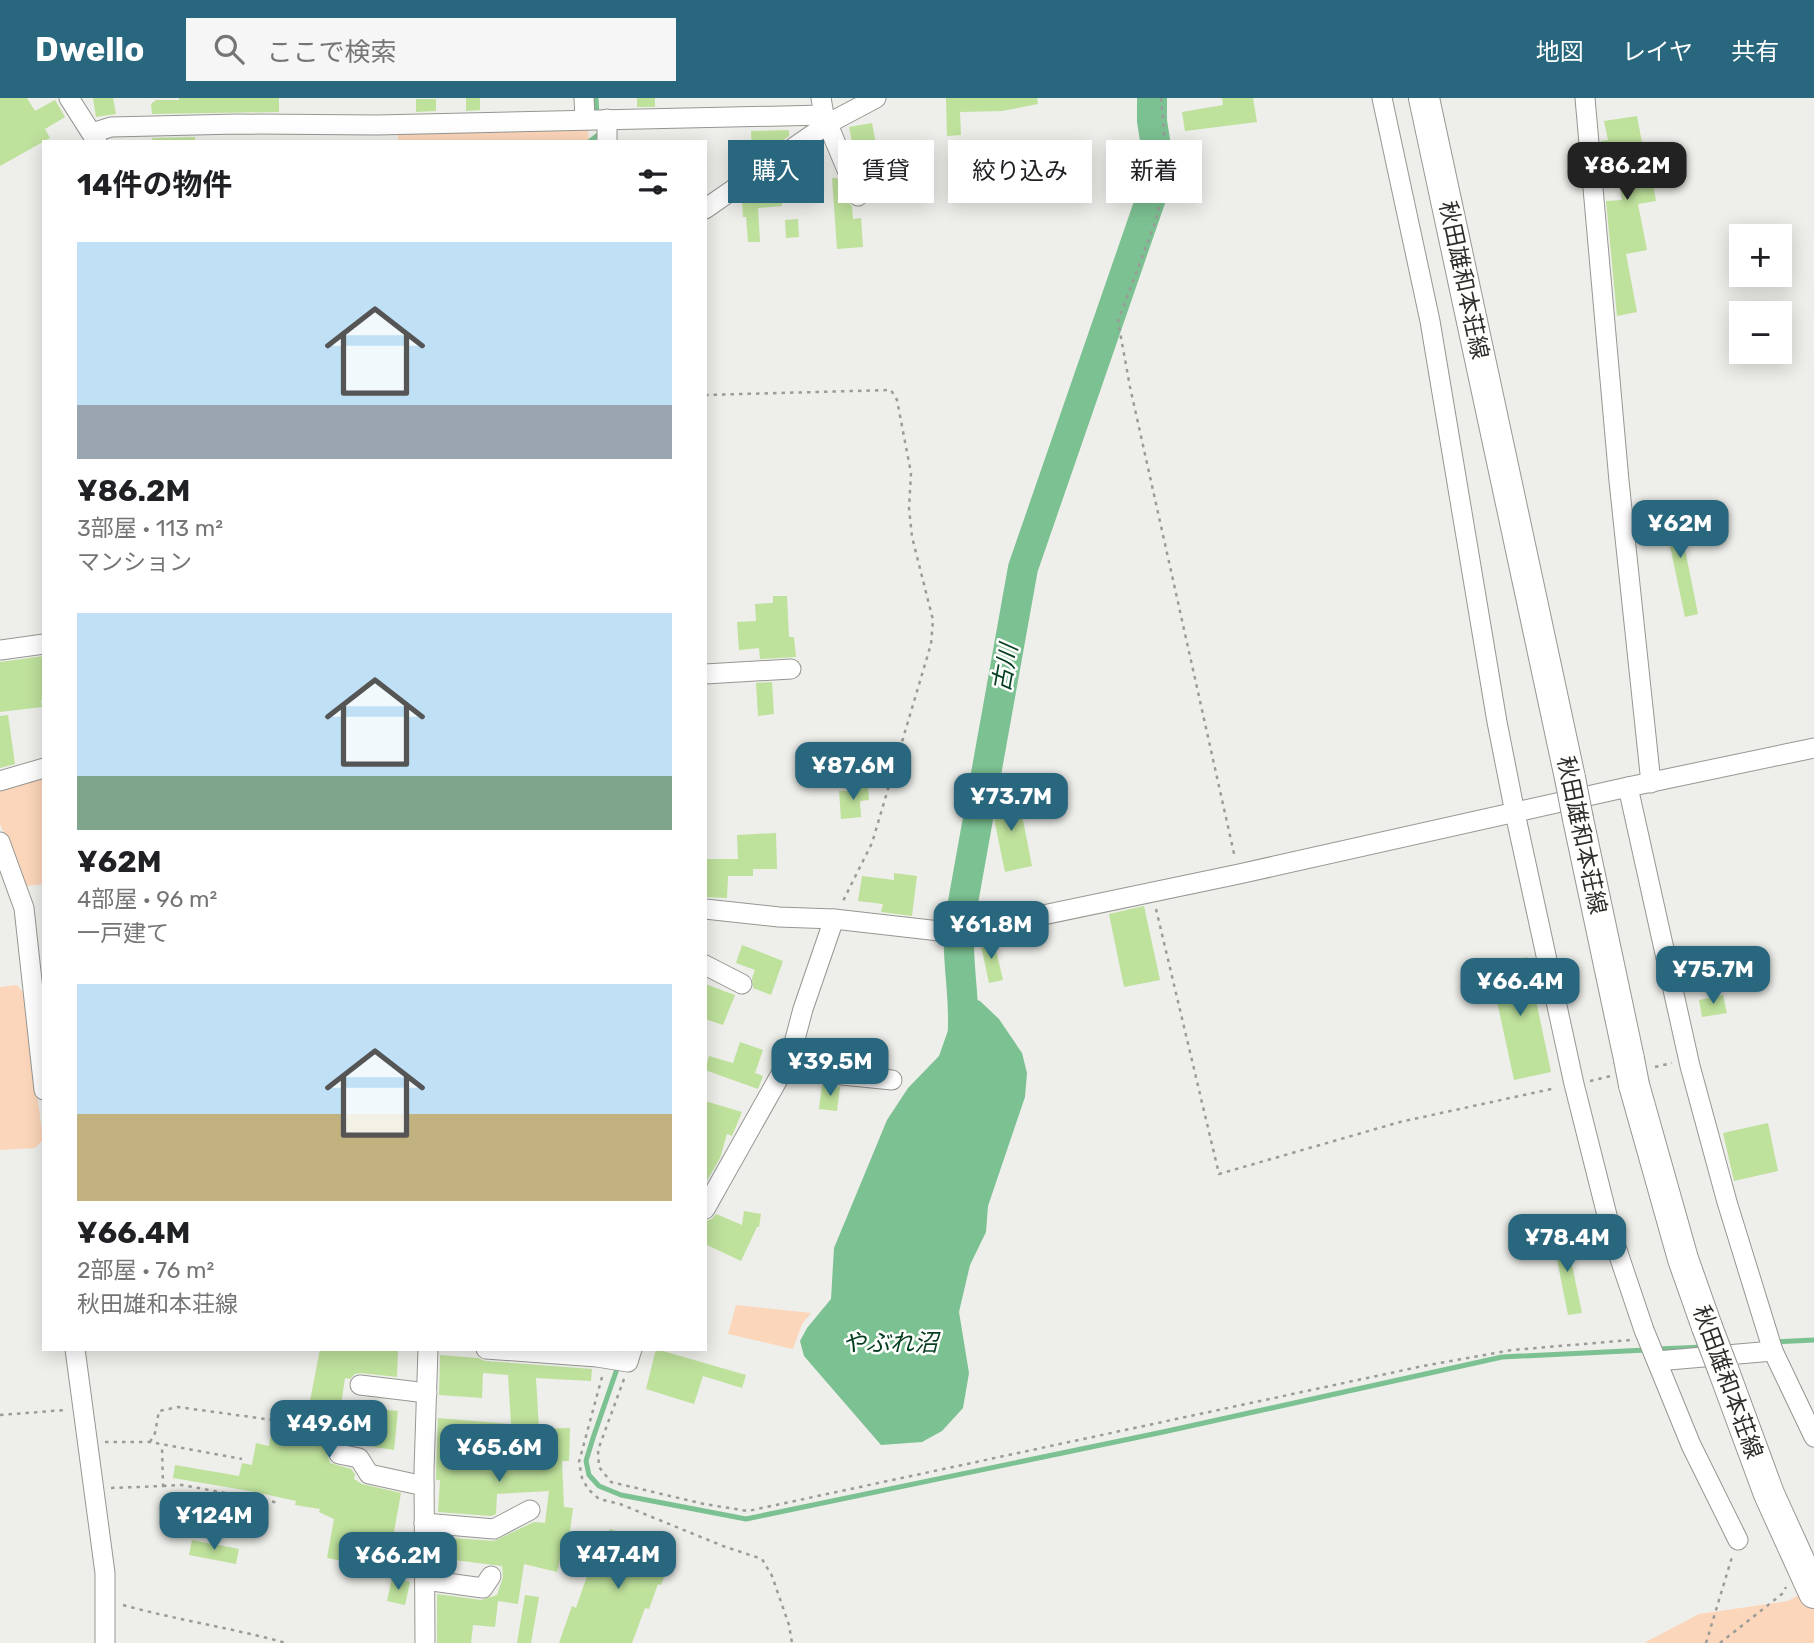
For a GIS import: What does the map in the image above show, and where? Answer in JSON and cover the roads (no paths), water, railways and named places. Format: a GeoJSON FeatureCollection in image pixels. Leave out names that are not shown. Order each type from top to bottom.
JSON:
{"type":"FeatureCollection","features":[{"type":"Feature","properties":{"kind":"main road","name":"秋田雄和本荘線"},"geometry":{"type":"LineString","coordinates":[[1424,98],[1632,1072],[1683,1259],[1769,1494],[1806,1577]]}},
{"type":"Feature","properties":{"kind":"street"},"geometry":{"type":"LineString","coordinates":[[69,98],[94,137],[110,127],[377,125],[825,112],[876,98]]}},
{"type":"Feature","properties":{"kind":"street"},"geometry":{"type":"LineString","coordinates":[[584,98],[606,140]]}},
{"type":"Feature","properties":{"kind":"street"},"geometry":{"type":"LineString","coordinates":[[1382,98],[1430,321],[1497,722],[1574,1084],[1612,1235],[1652,1349],[1691,1445],[1738,1540]]}},
{"type":"Feature","properties":{"kind":"street"},"geometry":{"type":"LineString","coordinates":[[1585,98],[1619,481],[1651,783]]}},
{"type":"Feature","properties":{"kind":"street"},"geometry":{"type":"LineString","coordinates":[[825,112],[838,144]]}},
{"type":"Feature","properties":{"kind":"street"},"geometry":{"type":"LineString","coordinates":[[707,207],[825,112]]}},
{"type":"Feature","properties":{"kind":"street"},"geometry":{"type":"LineString","coordinates":[[0,650],[42,644]]}},
{"type":"Feature","properties":{"kind":"street"},"geometry":{"type":"LineString","coordinates":[[707,674],[791,669]]}},
{"type":"Feature","properties":{"kind":"street"},"geometry":{"type":"LineString","coordinates":[[707,909],[834,919],[957,933],[1814,748]]}},
{"type":"Feature","properties":{"kind":"street"},"geometry":{"type":"LineString","coordinates":[[0,781],[42,769]]}},
{"type":"Feature","properties":{"kind":"street"},"geometry":{"type":"LineString","coordinates":[[1628,787],[1690,1066],[1727,1202],[1773,1351],[1814,1437]]}},
{"type":"Feature","properties":{"kind":"street"},"geometry":{"type":"LineString","coordinates":[[0,842],[23,908],[42,1073]]}},
{"type":"Feature","properties":{"kind":"street"},"geometry":{"type":"LineString","coordinates":[[707,1205],[790,1058],[803,1009],[834,919]]}},
{"type":"Feature","properties":{"kind":"street"},"geometry":{"type":"LineString","coordinates":[[707,966],[742,984]]}},
{"type":"Feature","properties":{"kind":"street"},"geometry":{"type":"LineString","coordinates":[[783,1069],[892,1080]]}},
{"type":"Feature","properties":{"kind":"street"},"geometry":{"type":"LineString","coordinates":[[1652,1349],[1773,1351]]}},
{"type":"Feature","properties":{"kind":"street"},"geometry":{"type":"LineString","coordinates":[[75,1351],[105,1573],[105,1643]]}},
{"type":"Feature","properties":{"kind":"street"},"geometry":{"type":"LineString","coordinates":[[425,1643],[424,1486],[428,1351]]}},
{"type":"Feature","properties":{"kind":"street"},"geometry":{"type":"LineString","coordinates":[[524,1351],[618,1356]]}},
{"type":"Feature","properties":{"kind":"street"},"geometry":{"type":"LineString","coordinates":[[359,1385],[427,1393]]}},
{"type":"Feature","properties":{"kind":"street"},"geometry":{"type":"LineString","coordinates":[[340,1454],[359,1458],[369,1474],[424,1486]]}},
{"type":"Feature","properties":{"kind":"street"},"geometry":{"type":"LineString","coordinates":[[424,1523],[494,1529],[530,1510]]}},
{"type":"Feature","properties":{"kind":"street"},"geometry":{"type":"LineString","coordinates":[[425,1580],[483,1588],[491,1576]]}},
{"type":"Feature","properties":{"kind":"water","name":"やぶれ沼"},"geometry":{"type":"Polygon","coordinates":[[[968,997],[980,1001],[999,1019],[1022,1053],[1027,1073],[1025,1097],[988,1206],[986,1232],[970,1265],[959,1312],[969,1373],[963,1408],[942,1431],[922,1442],[881,1445],[804,1356],[800,1341],[831,1299],[834,1248],[887,1120],[908,1088],[939,1056],[951,1022],[968,997]]]}},
{"type":"Feature","properties":{"kind":"waterway"},"geometry":{"type":"LineString","coordinates":[[596,98],[597,116]]}},
{"type":"Feature","properties":{"kind":"waterway","name":"古川"},"geometry":{"type":"LineString","coordinates":[[962,1042],[960,919],[1023,568],[1160,172],[1152,121],[1152,98]]}},
{"type":"Feature","properties":{"kind":"waterway"},"geometry":{"type":"LineString","coordinates":[[592,140],[598,135]]}},
{"type":"Feature","properties":{"kind":"waterway"},"geometry":{"type":"LineString","coordinates":[[1774,1342],[1814,1340]]}},
{"type":"Feature","properties":{"kind":"waterway"},"geometry":{"type":"LineString","coordinates":[[1656,1349],[1705,1347]]}},
{"type":"Feature","properties":{"kind":"waterway"},"geometry":{"type":"LineString","coordinates":[[618,1366],[586,1461],[589,1475],[599,1486],[621,1495],[746,1519],[1163,1432],[1502,1357],[1646,1350]]}}]}
